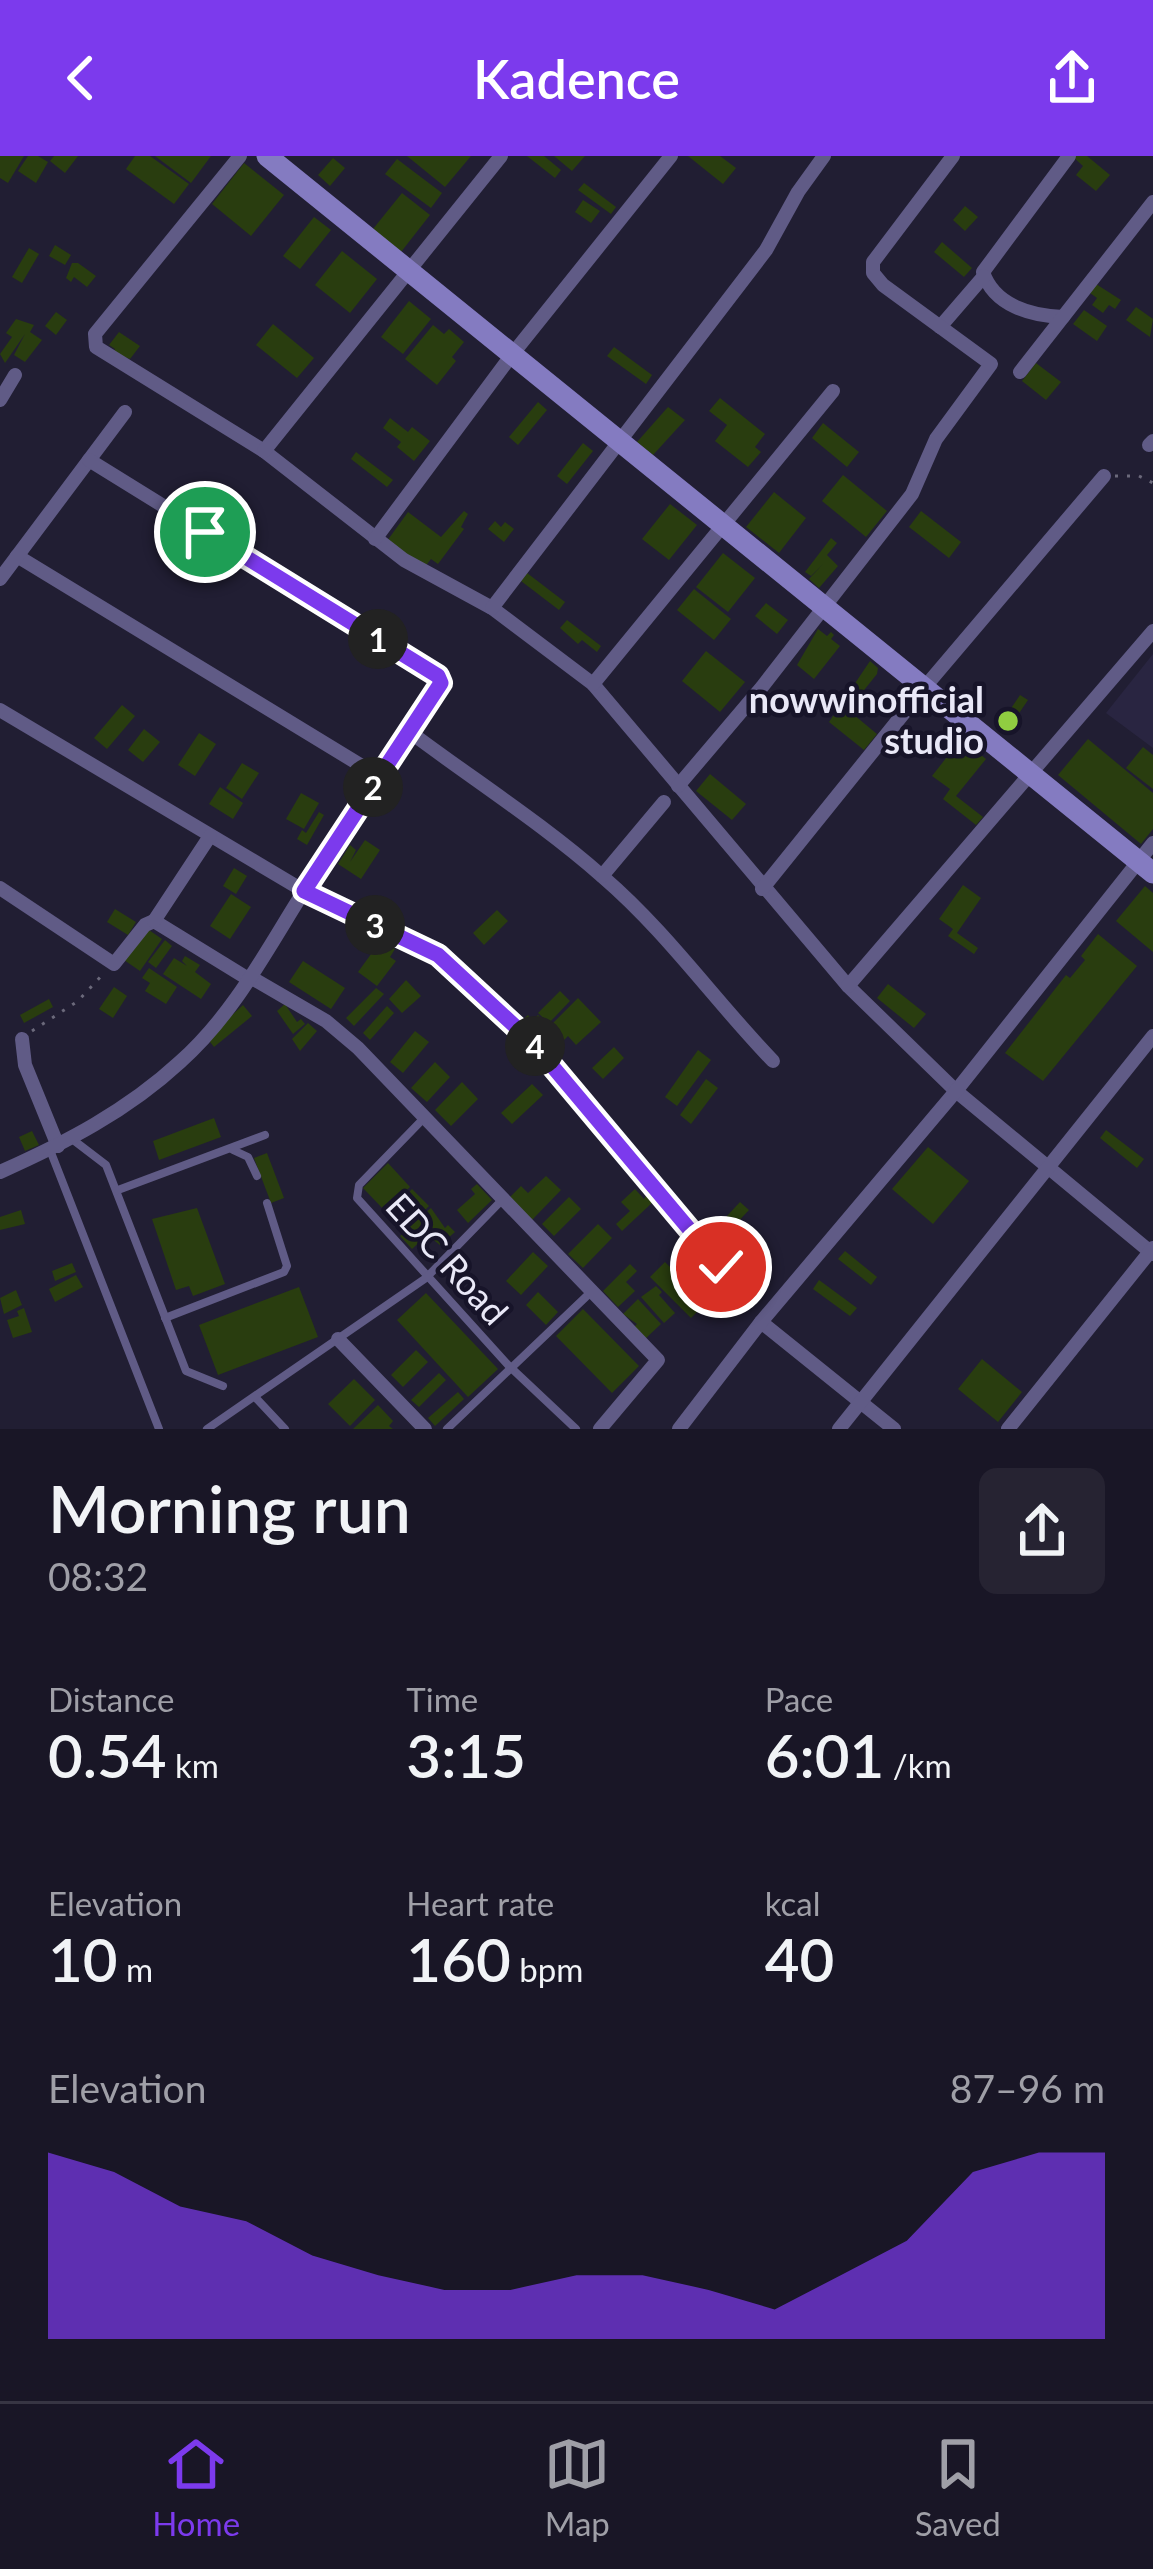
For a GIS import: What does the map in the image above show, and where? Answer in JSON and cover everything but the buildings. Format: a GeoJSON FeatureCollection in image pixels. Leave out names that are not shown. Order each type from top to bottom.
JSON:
{"type":"FeatureCollection","features":[{"type":"Feature","properties":{"kind":"street"},"geometry":{"type":"LineString","coordinates":[[240,156],[95,334],[94,342],[264,451],[404,560],[492,608],[593,684],[848,986],[956,1091],[1152,1251],[1008,1429]]}},
{"type":"Feature","properties":{"kind":"street"},"geometry":{"type":"LineString","coordinates":[[267,156],[1028,774],[1148,859],[761,1322],[679,1429]]}},
{"type":"Feature","properties":{"kind":"street"},"geometry":{"type":"LineString","coordinates":[[264,451],[501,156]]}},
{"type":"Feature","properties":{"kind":"street"},"geometry":{"type":"LineString","coordinates":[[375,539],[511,356],[671,156]]}},
{"type":"Feature","properties":{"kind":"street"},"geometry":{"type":"LineString","coordinates":[[492,608],[766,250],[797,191],[824,156]]}},
{"type":"Feature","properties":{"kind":"street"},"geometry":{"type":"LineString","coordinates":[[678,787],[912,494],[936,439],[992,364],[873,273],[873,262],[953,156]]}},
{"type":"Feature","properties":{"kind":"street"},"geometry":{"type":"LineString","coordinates":[[1063,317],[1024,312],[992,291],[983,269],[1069,156]]}},
{"type":"Feature","properties":{"kind":"street"},"geometry":{"type":"LineString","coordinates":[[1020,372],[1153,202]]}},
{"type":"Feature","properties":{"kind":"street"},"geometry":{"type":"LineString","coordinates":[[940,327],[984,276]]}},
{"type":"Feature","properties":{"kind":"street"},"geometry":{"type":"LineString","coordinates":[[0,400],[15,375]]}},
{"type":"Feature","properties":{"kind":"street"},"geometry":{"type":"LineString","coordinates":[[593,684],[833,391]]}},
{"type":"Feature","properties":{"kind":"street"},"geometry":{"type":"LineString","coordinates":[[0,579],[125,412]]}},
{"type":"Feature","properties":{"kind":"street"},"geometry":{"type":"LineString","coordinates":[[0,1172],[60,1145],[125,1107],[178,1064],[251,979],[441,683],[438,676],[89,460]]}},
{"type":"Feature","properties":{"kind":"street"},"geometry":{"type":"LineString","coordinates":[[763,889],[924,688],[1104,476]]}},
{"type":"Feature","properties":{"kind":"street"},"geometry":{"type":"LineString","coordinates":[[17,556],[380,777]]}},
{"type":"Feature","properties":{"kind":"street"},"geometry":{"type":"LineString","coordinates":[[848,986],[1153,631]]}},
{"type":"Feature","properties":{"kind":"street"},"geometry":{"type":"LineString","coordinates":[[0,710],[304,891],[438,955],[532,1042],[721,1267]]}},
{"type":"Feature","properties":{"kind":"street"},"geometry":{"type":"LineString","coordinates":[[410,732],[602,876],[696,971],[773,1060]]}},
{"type":"Feature","properties":{"kind":"street"},"geometry":{"type":"LineString","coordinates":[[602,876],[664,802]]}},
{"type":"Feature","properties":{"kind":"street"},"geometry":{"type":"LineString","coordinates":[[0,888],[114,964],[145,925],[154,921],[210,836]]}},
{"type":"Feature","properties":{"kind":"street"},"geometry":{"type":"LineString","coordinates":[[154,921],[342,1034],[658,1360],[599,1429]]}},
{"type":"Feature","properties":{"kind":"street"},"geometry":{"type":"LineString","coordinates":[[839,1429],[1153,1036]]}},
{"type":"Feature","properties":{"kind":"street"},"geometry":{"type":"LineString","coordinates":[[22,1039],[25,1065],[60,1145]]}},
{"type":"Feature","properties":{"kind":"street"},"geometry":{"type":"LineString","coordinates":[[761,1322],[894,1429]]}},
{"type":"Feature","properties":{"kind":"street"},"geometry":{"type":"LineString","coordinates":[[338,1339],[424,1429]]}},
{"type":"Feature","properties":{"kind":"lane","name":"EDC Road"},"geometry":{"type":"LineString","coordinates":[[424,1118],[358,1185],[360,1204],[509,1366],[576,1429]]}},
{"type":"Feature","properties":{"kind":"lane"},"geometry":{"type":"LineString","coordinates":[[118,1190],[265,1135]]}},
{"type":"Feature","properties":{"kind":"lane"},"geometry":{"type":"LineString","coordinates":[[60,1145],[106,1166],[185,1371],[223,1386]]}},
{"type":"Feature","properties":{"kind":"lane"},"geometry":{"type":"LineString","coordinates":[[60,1145],[158,1429]]}},
{"type":"Feature","properties":{"kind":"lane"},"geometry":{"type":"LineString","coordinates":[[226,1150],[239,1150],[248,1157],[257,1176]]}},
{"type":"Feature","properties":{"kind":"lane"},"geometry":{"type":"LineString","coordinates":[[207,1429],[426,1278],[502,1200]]}},
{"type":"Feature","properties":{"kind":"lane"},"geometry":{"type":"LineString","coordinates":[[165,1318],[284,1272],[287,1266],[267,1203]]}},
{"type":"Feature","properties":{"kind":"lane"},"geometry":{"type":"LineString","coordinates":[[447,1429],[590,1292]]}},
{"type":"Feature","properties":{"kind":"lane"},"geometry":{"type":"LineString","coordinates":[[255,1397],[285,1429]]}},
{"type":"Feature","properties":{"kind":"path"},"geometry":{"type":"LineString","coordinates":[[1104,476],[1139,476],[1153,483]]}},
{"type":"Feature","properties":{"kind":"path"},"geometry":{"type":"LineString","coordinates":[[22,1039],[78,1001],[114,964]]}},
{"type":"Feature","properties":{"kind":"shaded area"},"geometry":{"type":"Polygon","coordinates":[[[1153,654],[1153,748],[1106,713],[1153,654]]]}},
{"type":"Feature","properties":{"kind":"place","name":"nowwinofficial studio"},"geometry":{"type":"Point","coordinates":[1008,721]}},
{"type":"Feature","properties":{"kind":"route"},"geometry":{"type":"LineString","coordinates":[[205,532],[438,676],[441,683],[304,891],[438,955],[532,1042],[721,1267]]}}]}
